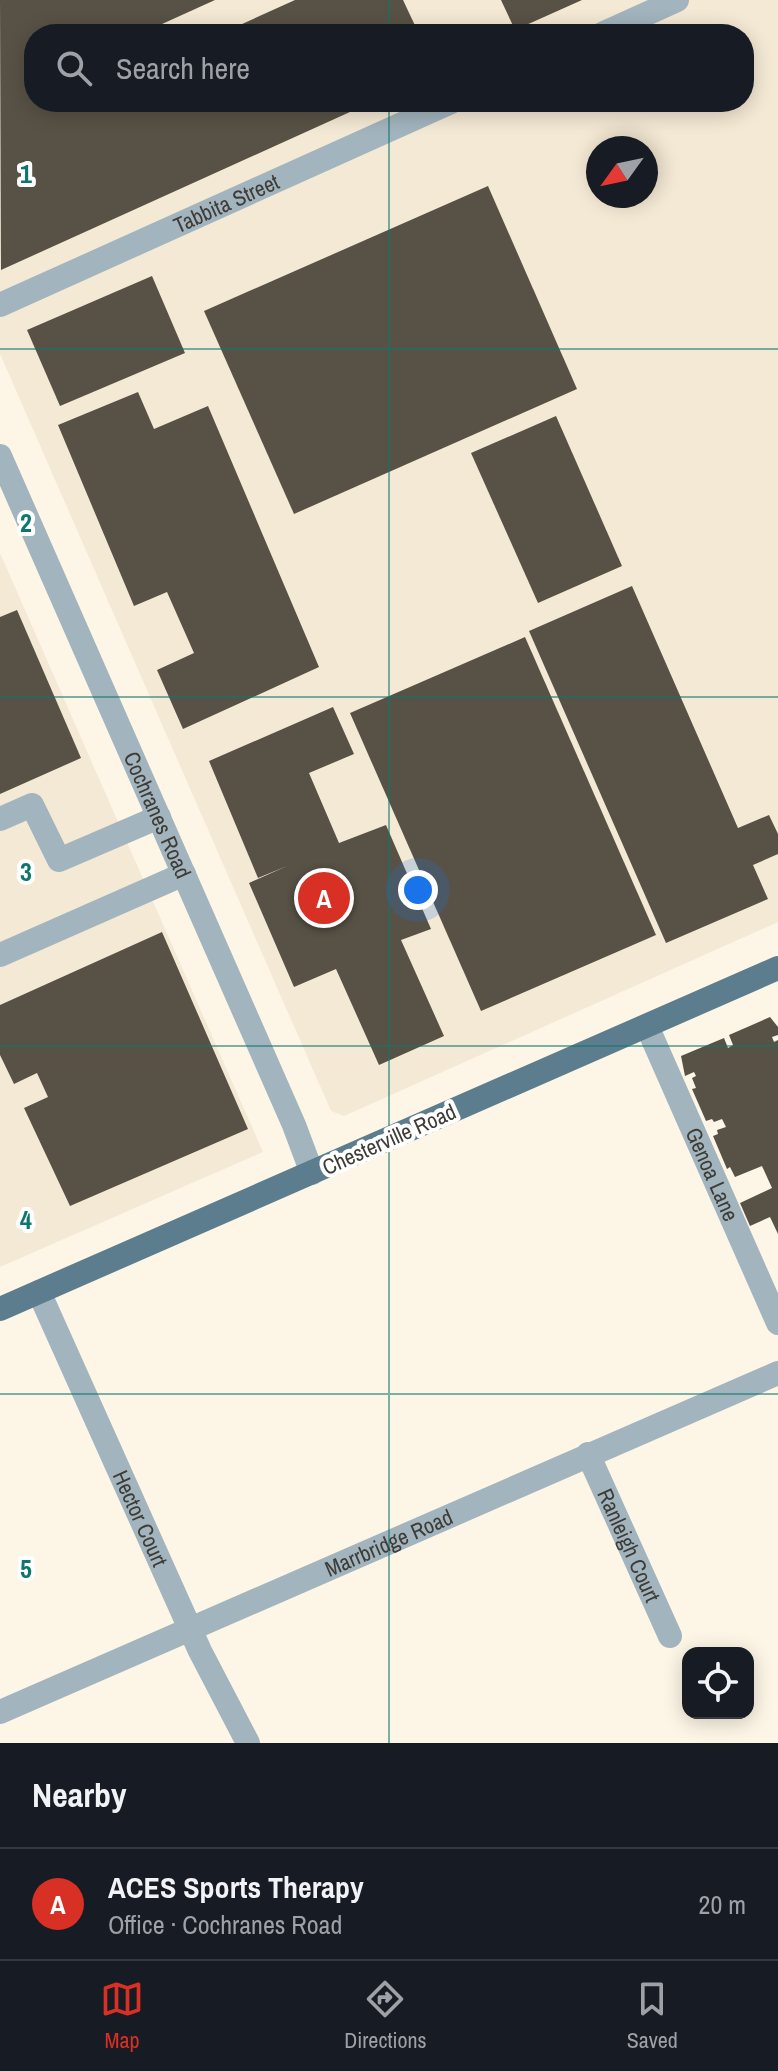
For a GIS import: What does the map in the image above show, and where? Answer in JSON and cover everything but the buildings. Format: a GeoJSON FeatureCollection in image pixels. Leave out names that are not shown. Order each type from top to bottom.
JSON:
{"type":"FeatureCollection","features":[{"type":"Feature","properties":{"kind":"main road","name":"Chesterville Road"},"geometry":{"type":"LineString","coordinates":[[0,1309],[778,968]]}},
{"type":"Feature","properties":{"kind":"street"},"geometry":{"type":"LineString","coordinates":[[624,24],[677,0]]}},
{"type":"Feature","properties":{"kind":"street","name":"Tabbita Street"},"geometry":{"type":"LineString","coordinates":[[0,305],[429,112]]}},
{"type":"Feature","properties":{"kind":"street","name":"Cochranes Road"},"geometry":{"type":"LineString","coordinates":[[0,456],[294,1125],[312,1173]]}},
{"type":"Feature","properties":{"kind":"street"},"geometry":{"type":"LineString","coordinates":[[0,819],[32,805],[59,860],[159,817]]}},
{"type":"Feature","properties":{"kind":"street"},"geometry":{"type":"LineString","coordinates":[[0,955],[184,874]]}},
{"type":"Feature","properties":{"kind":"street","name":"Genoa Lane"},"geometry":{"type":"LineString","coordinates":[[647,1026],[778,1323]]}},
{"type":"Feature","properties":{"kind":"street","name":"Hector Court"},"geometry":{"type":"LineString","coordinates":[[39,1292],[189,1628],[248,1743]]}},
{"type":"Feature","properties":{"kind":"street","name":"Marrbridge Road"},"geometry":{"type":"LineString","coordinates":[[0,1712],[778,1373]]}},
{"type":"Feature","properties":{"kind":"street","name":"Ranleigh Court"},"geometry":{"type":"LineString","coordinates":[[588,1454],[670,1636]]}},
{"type":"Feature","properties":{"kind":"shaded area"},"geometry":{"type":"Polygon","coordinates":[[[0,0],[778,0],[778,922],[344,1116],[331,1111],[0,354],[0,0]]]}},
{"type":"Feature","properties":{"kind":"shaded area"},"geometry":{"type":"Polygon","coordinates":[[[0,553],[263,1152],[0,1267],[0,553]]]}},
{"type":"Feature","properties":{"kind":"place","name":"ACES Sports Therapy"},"geometry":{"type":"Point","coordinates":[324,898]}}]}
